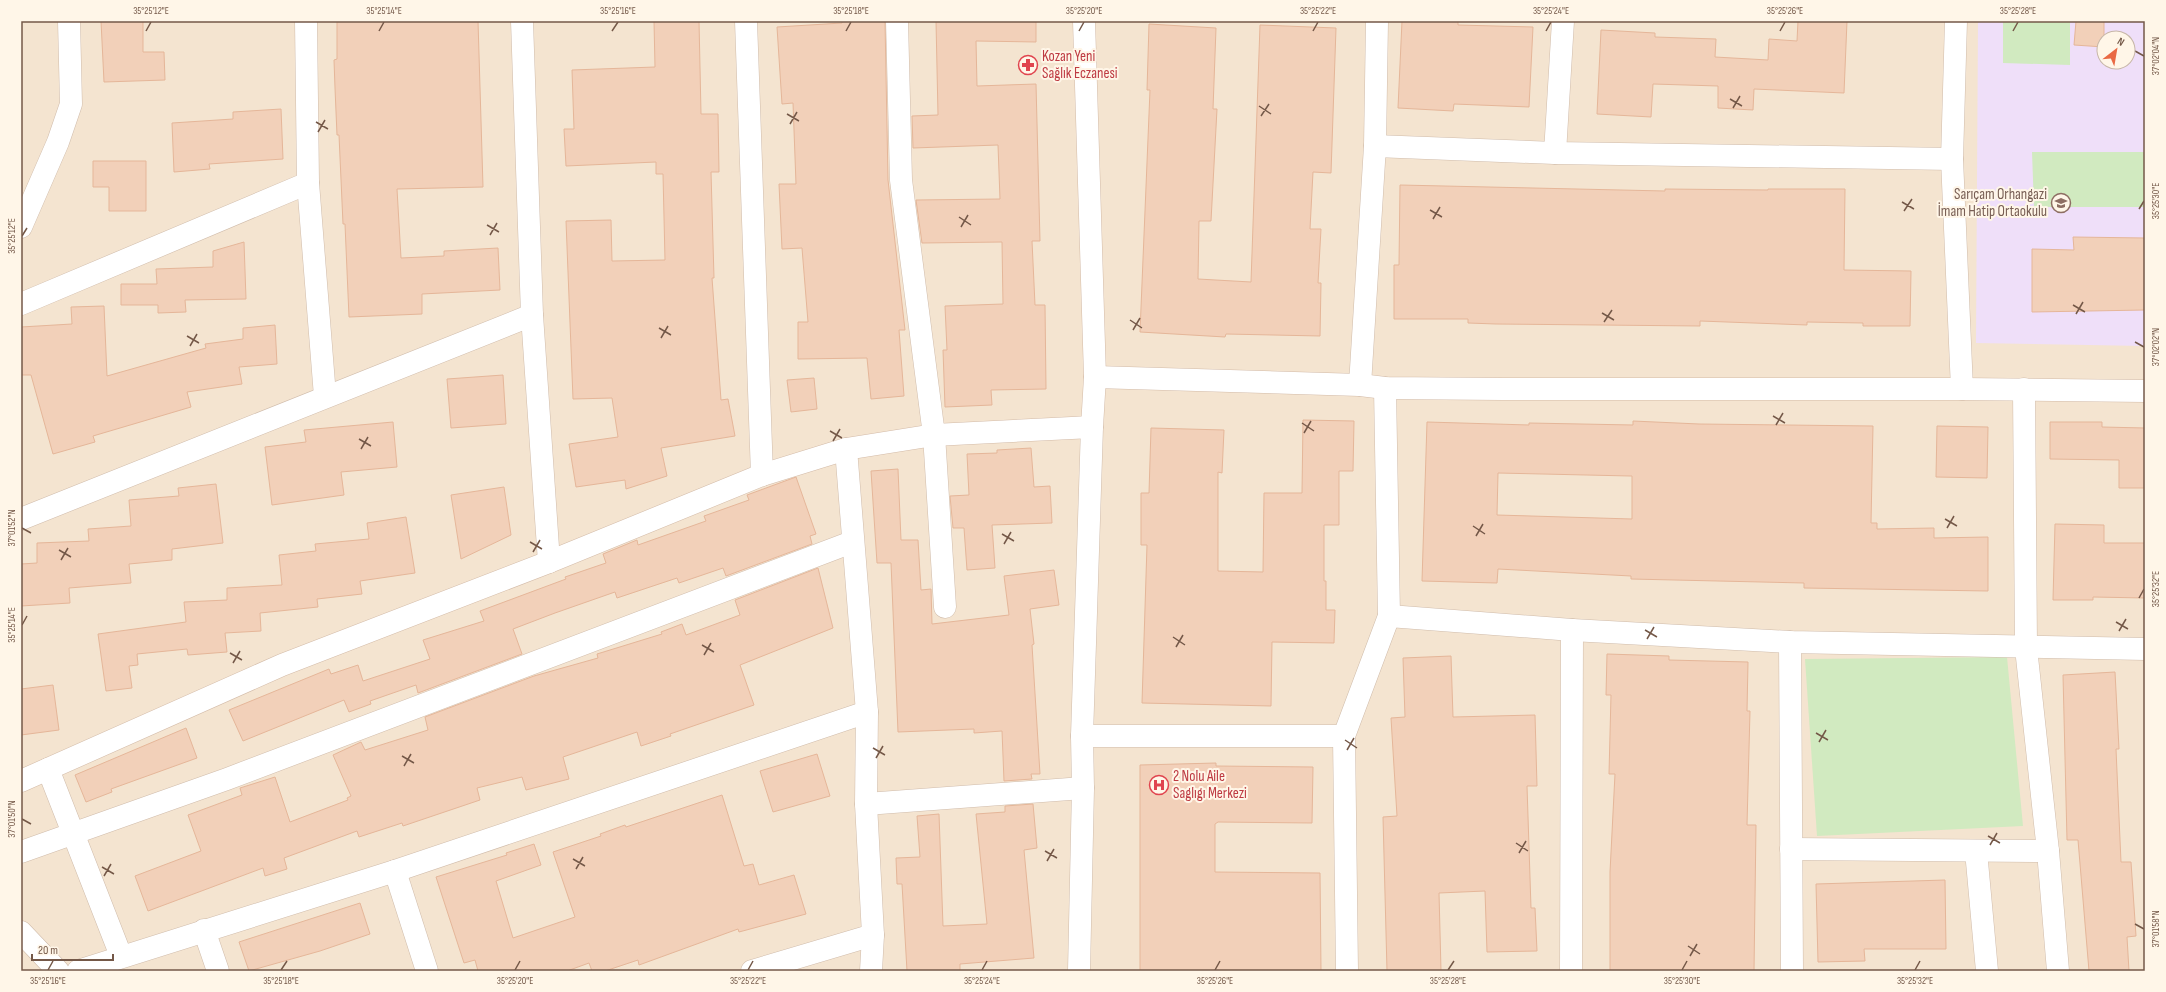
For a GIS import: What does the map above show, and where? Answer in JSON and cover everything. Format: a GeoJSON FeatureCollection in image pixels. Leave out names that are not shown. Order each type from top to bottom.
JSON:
{"type":"FeatureCollection","features":[{"type":"Feature","properties":{"kind":"street"},"geometry":{"type":"LineString","coordinates":[[21,227],[58,142],[71,104],[69,21]]}},
{"type":"Feature","properties":{"kind":"street"},"geometry":{"type":"LineString","coordinates":[[306,21],[308,182],[325,396]]}},
{"type":"Feature","properties":{"kind":"street"},"geometry":{"type":"LineString","coordinates":[[522,21],[532,316],[549,562]]}},
{"type":"Feature","properties":{"kind":"street"},"geometry":{"type":"LineString","coordinates":[[746,21],[762,475]]}},
{"type":"Feature","properties":{"kind":"street"},"geometry":{"type":"LineString","coordinates":[[896,21],[901,180],[934,435],[945,607]]}},
{"type":"Feature","properties":{"kind":"street"},"geometry":{"type":"LineString","coordinates":[[1079,971],[1083,788],[1082,736],[1095,377],[1084,21]]}},
{"type":"Feature","properties":{"kind":"street"},"geometry":{"type":"LineString","coordinates":[[1360,385],[1375,146],[1377,21]]}},
{"type":"Feature","properties":{"kind":"street"},"geometry":{"type":"LineString","coordinates":[[1555,153],[1563,21]]}},
{"type":"Feature","properties":{"kind":"street"},"geometry":{"type":"LineString","coordinates":[[1956,21],[1952,158],[1962,389]]}},
{"type":"Feature","properties":{"kind":"street"},"geometry":{"type":"LineString","coordinates":[[1375,146],[1555,153],[1952,158]]}},
{"type":"Feature","properties":{"kind":"street"},"geometry":{"type":"LineString","coordinates":[[21,304],[308,182]]}},
{"type":"Feature","properties":{"kind":"street"},"geometry":{"type":"LineString","coordinates":[[21,519],[325,396],[532,316]]}},
{"type":"Feature","properties":{"kind":"street"},"geometry":{"type":"LineString","coordinates":[[1095,377],[1360,385],[1385,388],[1962,389],[2145,391]]}},
{"type":"Feature","properties":{"kind":"street"},"geometry":{"type":"LineString","coordinates":[[1347,971],[1344,736],[1389,616],[1385,388]]}},
{"type":"Feature","properties":{"kind":"street"},"geometry":{"type":"LineString","coordinates":[[2024,390],[2026,648],[2048,851],[2058,971]]}},
{"type":"Feature","properties":{"kind":"street"},"geometry":{"type":"LineString","coordinates":[[21,781],[282,665],[549,562],[762,475],[846,449],[934,435],[1092,427]]}},
{"type":"Feature","properties":{"kind":"street"},"geometry":{"type":"LineString","coordinates":[[846,449],[852,542],[868,712],[866,804],[873,935],[871,971]]}},
{"type":"Feature","properties":{"kind":"street"},"geometry":{"type":"LineString","coordinates":[[21,852],[227,779],[852,542]]}},
{"type":"Feature","properties":{"kind":"street"},"geometry":{"type":"LineString","coordinates":[[1389,616],[1572,630],[1790,642],[2026,648],[2145,649]]}},
{"type":"Feature","properties":{"kind":"street"},"geometry":{"type":"LineString","coordinates":[[1571,971],[1572,630]]}},
{"type":"Feature","properties":{"kind":"street"},"geometry":{"type":"LineString","coordinates":[[1790,642],[1792,971]]}},
{"type":"Feature","properties":{"kind":"street"},"geometry":{"type":"LineString","coordinates":[[78,971],[121,956],[395,871],[868,712]]}},
{"type":"Feature","properties":{"kind":"street"},"geometry":{"type":"LineString","coordinates":[[1082,736],[1344,736]]}},
{"type":"Feature","properties":{"kind":"street"},"geometry":{"type":"LineString","coordinates":[[48,769],[72,834],[121,956]]}},
{"type":"Feature","properties":{"kind":"street"},"geometry":{"type":"LineString","coordinates":[[866,804],[1083,788]]}},
{"type":"Feature","properties":{"kind":"street"},"geometry":{"type":"LineString","coordinates":[[1791,849],[2048,851]]}},
{"type":"Feature","properties":{"kind":"street"},"geometry":{"type":"LineString","coordinates":[[1976,851],[1987,971]]}},
{"type":"Feature","properties":{"kind":"street"},"geometry":{"type":"LineString","coordinates":[[395,871],[427,971]]}},
{"type":"Feature","properties":{"kind":"street"},"geometry":{"type":"LineString","coordinates":[[204,930],[218,971]]}},
{"type":"Feature","properties":{"kind":"street"},"geometry":{"type":"LineString","coordinates":[[21,932],[58,971]]}},
{"type":"Feature","properties":{"kind":"street"},"geometry":{"type":"LineString","coordinates":[[752,971],[873,935]]}},
{"type":"Feature","properties":{"kind":"shaded area"},"geometry":{"type":"Polygon","coordinates":[[[21,21],[2145,21],[2145,971],[21,971],[21,21]]]}},
{"type":"Feature","properties":{"kind":"shaded area","name":"Sarıçam Orhangazi İmam Hatip Ortaokulu"},"geometry":{"type":"Polygon","coordinates":[[[1978,21],[2145,21],[2145,346],[1976,343],[1978,21]]]}},
{"type":"Feature","properties":{"kind":"green space"},"geometry":{"type":"Polygon","coordinates":[[[2003,21],[2070,21],[2070,65],[2003,63],[2003,21]]]}},
{"type":"Feature","properties":{"kind":"green space"},"geometry":{"type":"Polygon","coordinates":[[[2032,152],[2145,152],[2145,207],[2034,207],[2032,152]]]}},
{"type":"Feature","properties":{"kind":"green space"},"geometry":{"type":"Polygon","coordinates":[[[2007,657],[2023,826],[1817,836],[1805,659],[2007,657]]]}},
{"type":"Feature","properties":{"kind":"building"},"geometry":{"type":"Polygon","coordinates":[[[101,21],[143,21],[143,52],[164,52],[165,80],[104,82],[101,21]]]}},
{"type":"Feature","properties":{"kind":"building"},"geometry":{"type":"Polygon","coordinates":[[[337,21],[478,21],[483,187],[397,189],[401,258],[444,256],[444,251],[498,248],[500,290],[422,294],[422,314],[349,317],[345,224],[343,224],[339,135],[337,135],[335,88],[334,60],[337,59],[337,21]]]}},
{"type":"Feature","properties":{"kind":"building"},"geometry":{"type":"Polygon","coordinates":[[[654,21],[699,21],[701,114],[718,114],[719,172],[711,172],[714,278],[712,278],[721,400],[728,399],[735,436],[661,448],[667,476],[626,489],[625,480],[576,487],[569,444],[618,437],[612,398],[573,399],[566,221],[611,220],[612,261],[665,260],[663,174],[656,174],[656,162],[566,166],[564,129],[574,129],[572,70],[655,67],[654,21]]]}},
{"type":"Feature","properties":{"kind":"building"},"geometry":{"type":"Polygon","coordinates":[[[842,21],[885,21],[888,180],[905,330],[899,330],[904,396],[871,399],[867,358],[798,359],[798,322],[808,322],[802,248],[782,249],[779,184],[796,184],[793,103],[782,104],[777,27],[842,23],[842,21]]]}},
{"type":"Feature","properties":{"kind":"building"},"geometry":{"type":"Polygon","coordinates":[[[936,21],[1036,21],[1036,42],[976,41],[977,86],[1036,84],[1040,241],[1032,241],[1035,305],[1045,305],[1046,389],[991,390],[992,405],[945,407],[943,350],[947,350],[945,306],[1003,304],[1002,242],[922,243],[916,200],[1000,199],[998,145],[913,148],[912,116],[938,115],[936,21]]]}},
{"type":"Feature","properties":{"kind":"building"},"geometry":{"type":"Polygon","coordinates":[[[1402,21],[1458,21],[1458,25],[1533,27],[1529,107],[1454,104],[1453,111],[1398,108],[1402,21]]]}},
{"type":"Feature","properties":{"kind":"building"},"geometry":{"type":"Polygon","coordinates":[[[1798,21],[1847,21],[1844,93],[1754,89],[1753,110],[1718,108],[1718,86],[1653,84],[1651,117],[1597,114],[1601,30],[1655,33],[1655,37],[1716,39],[1715,57],[1768,60],[1769,39],[1797,41],[1798,21]]]}},
{"type":"Feature","properties":{"kind":"building"},"geometry":{"type":"Polygon","coordinates":[[[2076,21],[2104,21],[2104,30],[2096,30],[2096,46],[2074,45],[2076,21]]]}},
{"type":"Feature","properties":{"kind":"building"},"geometry":{"type":"Polygon","coordinates":[[[1149,24],[1216,28],[1213,109],[1217,109],[1211,221],[1199,221],[1198,279],[1251,282],[1260,25],[1336,28],[1331,173],[1313,172],[1310,229],[1321,229],[1318,283],[1321,283],[1320,336],[1226,334],[1225,337],[1140,332],[1150,90],[1147,90],[1149,24]]]}},
{"type":"Feature","properties":{"kind":"building"},"geometry":{"type":"Polygon","coordinates":[[[281,109],[283,159],[209,164],[210,169],[174,172],[172,123],[233,119],[233,112],[281,109]]]}},
{"type":"Feature","properties":{"kind":"building"},"geometry":{"type":"Polygon","coordinates":[[[93,161],[146,161],[146,211],[109,211],[109,187],[93,187],[93,161]]]}},
{"type":"Feature","properties":{"kind":"building"},"geometry":{"type":"Polygon","coordinates":[[[1400,185],[1665,191],[1665,189],[1845,189],[1844,270],[1911,271],[1910,326],[1863,326],[1863,323],[1807,322],[1807,325],[1700,321],[1700,326],[1496,324],[1468,323],[1468,319],[1394,319],[1394,265],[1399,265],[1400,185]]]}},
{"type":"Feature","properties":{"kind":"building"},"geometry":{"type":"Polygon","coordinates":[[[2073,237],[2145,238],[2145,310],[2032,312],[2032,249],[2074,250],[2073,237]]]}},
{"type":"Feature","properties":{"kind":"building"},"geometry":{"type":"Polygon","coordinates":[[[244,242],[246,299],[185,300],[186,312],[158,313],[158,305],[121,305],[121,284],[157,284],[156,269],[213,267],[213,251],[244,242]]]}},
{"type":"Feature","properties":{"kind":"building"},"geometry":{"type":"Polygon","coordinates":[[[104,306],[107,376],[206,348],[205,344],[243,339],[243,328],[275,325],[277,364],[239,367],[242,384],[187,392],[191,407],[93,436],[95,442],[53,454],[31,375],[21,375],[21,327],[72,324],[71,307],[104,306]]]}},
{"type":"Feature","properties":{"kind":"building"},"geometry":{"type":"Polygon","coordinates":[[[503,375],[506,424],[451,428],[447,379],[503,375]]]}},
{"type":"Feature","properties":{"kind":"building"},"geometry":{"type":"Polygon","coordinates":[[[814,378],[817,409],[791,412],[787,380],[814,378]]]}},
{"type":"Feature","properties":{"kind":"building"},"geometry":{"type":"Polygon","coordinates":[[[1303,420],[1354,421],[1353,471],[1339,471],[1339,525],[1324,525],[1324,581],[1326,581],[1326,610],[1335,610],[1334,643],[1272,642],[1271,706],[1142,703],[1147,545],[1141,545],[1141,493],[1149,493],[1151,428],[1224,430],[1222,473],[1218,472],[1218,571],[1263,572],[1264,493],[1302,493],[1303,420]]]}},
{"type":"Feature","properties":{"kind":"building"},"geometry":{"type":"Polygon","coordinates":[[[1633,421],[1699,424],[1873,426],[1871,523],[1877,523],[1877,529],[1934,528],[1934,538],[1988,537],[1988,591],[1804,588],[1804,583],[1631,579],[1631,576],[1498,569],[1497,583],[1422,581],[1427,422],[1529,425],[1529,423],[1633,425],[1633,421]],[[1498,473],[1497,515],[1632,519],[1632,476],[1498,473]]]}},
{"type":"Feature","properties":{"kind":"building"},"geometry":{"type":"Polygon","coordinates":[[[393,422],[397,467],[341,472],[344,495],[272,505],[265,447],[306,442],[304,430],[393,422]]]}},
{"type":"Feature","properties":{"kind":"building"},"geometry":{"type":"Polygon","coordinates":[[[2050,422],[2102,422],[2102,427],[2145,428],[2145,488],[2119,488],[2119,460],[2050,459],[2050,422]]]}},
{"type":"Feature","properties":{"kind":"building"},"geometry":{"type":"Polygon","coordinates":[[[1937,426],[1988,427],[1987,478],[1936,477],[1937,426]]]}},
{"type":"Feature","properties":{"kind":"building"},"geometry":{"type":"Polygon","coordinates":[[[1031,448],[1034,487],[1050,486],[1052,523],[992,525],[995,568],[967,570],[964,528],[953,528],[950,496],[969,495],[967,454],[997,453],[997,450],[1031,448]]]}},
{"type":"Feature","properties":{"kind":"building"},"geometry":{"type":"Polygon","coordinates":[[[898,469],[901,540],[918,540],[921,590],[931,589],[932,624],[1009,615],[1004,576],[1054,570],[1059,605],[1030,609],[1034,644],[1032,645],[1040,774],[1031,774],[1032,779],[1004,781],[1002,731],[974,733],[974,729],[898,732],[891,563],[877,563],[871,471],[898,469]]]}},
{"type":"Feature","properties":{"kind":"building"},"geometry":{"type":"Polygon","coordinates":[[[796,477],[816,534],[810,536],[812,544],[726,576],[723,568],[679,583],[677,578],[617,598],[615,592],[555,613],[513,629],[522,654],[418,693],[416,685],[370,701],[371,704],[349,712],[344,700],[243,741],[229,710],[329,669],[331,674],[358,665],[363,681],[430,659],[423,640],[484,621],[480,611],[566,579],[565,577],[606,563],[603,554],[637,540],[638,545],[706,521],[704,516],[749,500],[747,495],[796,477]]]}},
{"type":"Feature","properties":{"kind":"building"},"geometry":{"type":"Polygon","coordinates":[[[216,484],[223,543],[172,549],[172,560],[129,564],[131,583],[69,588],[70,603],[21,606],[21,564],[37,563],[37,543],[89,541],[88,529],[131,526],[129,500],[179,496],[178,488],[216,484]]]}},
{"type":"Feature","properties":{"kind":"building"},"geometry":{"type":"Polygon","coordinates":[[[504,487],[511,535],[461,559],[451,495],[504,487]]]}},
{"type":"Feature","properties":{"kind":"building"},"geometry":{"type":"Polygon","coordinates":[[[406,517],[415,573],[360,581],[362,594],[317,599],[318,607],[260,613],[261,631],[225,633],[227,652],[188,655],[187,649],[137,654],[138,665],[129,666],[132,688],[106,691],[98,634],[186,622],[184,602],[227,600],[227,588],[282,585],[279,555],[316,551],[315,544],[369,539],[367,523],[406,517]]]}},
{"type":"Feature","properties":{"kind":"building"},"geometry":{"type":"Polygon","coordinates":[[[2055,524],[2104,525],[2104,543],[2145,543],[2145,598],[2093,597],[2093,600],[2053,600],[2055,524]]]}},
{"type":"Feature","properties":{"kind":"building"},"geometry":{"type":"Polygon","coordinates":[[[818,568],[833,628],[740,665],[754,705],[670,734],[671,736],[641,746],[637,732],[563,757],[569,779],[526,790],[522,777],[477,788],[480,800],[403,826],[402,823],[359,837],[357,831],[284,858],[287,869],[265,876],[263,868],[148,911],[135,876],[201,851],[188,815],[242,795],[240,788],[275,777],[290,822],[348,800],[347,798],[351,796],[333,755],[361,742],[365,750],[428,730],[425,717],[534,676],[598,658],[597,654],[662,634],[661,632],[682,624],[686,635],[740,615],[735,600],[818,568]]]}},
{"type":"Feature","properties":{"kind":"building"},"geometry":{"type":"Polygon","coordinates":[[[1607,654],[1669,656],[1669,660],[1748,662],[1747,711],[1750,711],[1747,825],[1756,825],[1754,971],[1610,971],[1610,872],[1615,774],[1609,774],[1611,695],[1606,695],[1607,654]]]}},
{"type":"Feature","properties":{"kind":"building"},"geometry":{"type":"Polygon","coordinates":[[[1451,656],[1453,717],[1535,715],[1537,786],[1527,786],[1531,908],[1535,908],[1537,951],[1487,952],[1485,891],[1439,893],[1441,971],[1387,971],[1383,817],[1397,816],[1391,718],[1405,717],[1403,658],[1451,656]]]}},
{"type":"Feature","properties":{"kind":"building"},"geometry":{"type":"Polygon","coordinates":[[[2115,672],[2119,749],[2116,749],[2121,862],[2131,862],[2136,936],[2127,937],[2129,971],[2089,971],[2078,840],[2067,840],[2063,675],[2115,672]]]}},
{"type":"Feature","properties":{"kind":"building"},"geometry":{"type":"Polygon","coordinates":[[[53,685],[59,730],[21,735],[21,689],[53,685]]]}},
{"type":"Feature","properties":{"kind":"building"},"geometry":{"type":"Polygon","coordinates":[[[186,728],[197,758],[111,789],[112,792],[86,802],[75,775],[186,728]]]}},
{"type":"Feature","properties":{"kind":"building"},"geometry":{"type":"Polygon","coordinates":[[[817,754],[830,796],[773,812],[760,771],[817,754]]]}},
{"type":"Feature","properties":{"kind":"building"},"geometry":{"type":"Polygon","coordinates":[[[1216,763],[1216,766],[1313,767],[1312,823],[1218,822],[1215,824],[1215,872],[1320,873],[1321,971],[1140,971],[1140,765],[1216,763]]]}},
{"type":"Feature","properties":{"kind":"building"},"geometry":{"type":"Polygon","coordinates":[[[722,795],[744,866],[753,864],[759,885],[794,875],[806,914],[739,932],[738,929],[639,965],[638,960],[605,971],[592,971],[589,963],[567,971],[478,971],[475,960],[464,963],[436,877],[507,855],[506,853],[534,844],[541,865],[496,881],[513,938],[575,917],[553,852],[601,836],[600,834],[625,825],[626,827],[722,795]]]}},
{"type":"Feature","properties":{"kind":"building"},"geometry":{"type":"Polygon","coordinates":[[[1033,804],[1037,848],[1024,850],[1034,958],[960,964],[960,971],[907,971],[902,884],[897,884],[896,858],[920,857],[917,816],[939,814],[943,926],[987,924],[976,814],[1005,812],[1005,806],[1033,804]]]}},
{"type":"Feature","properties":{"kind":"building"},"geometry":{"type":"Polygon","coordinates":[[[1945,880],[1946,949],[1864,949],[1865,961],[1818,962],[1816,884],[1945,880]]]}},
{"type":"Feature","properties":{"kind":"building"},"geometry":{"type":"Polygon","coordinates":[[[360,903],[370,934],[320,951],[249,971],[239,942],[360,903]]]}},
{"type":"Feature","properties":{"kind":"place","name":"Kozan Yeni Sağlık Eczanesi"},"geometry":{"type":"Point","coordinates":[1028,65]}},
{"type":"Feature","properties":{"kind":"place","name":"Sarıçam Orhangazi İmam Hatip Ortaokulu"},"geometry":{"type":"Point","coordinates":[2061,203]}},
{"type":"Feature","properties":{"kind":"place","name":"2 Nolu Aile Saglıgı Merkezi"},"geometry":{"type":"Point","coordinates":[1159,785]}}]}
